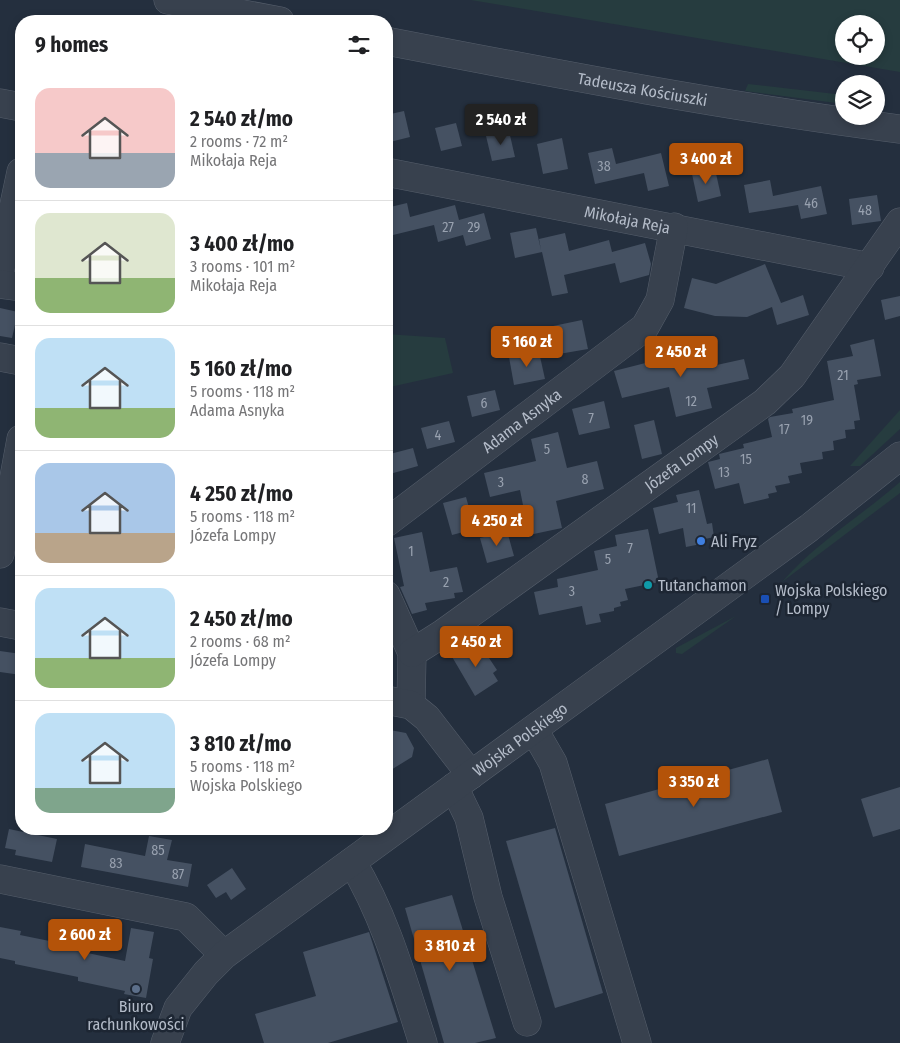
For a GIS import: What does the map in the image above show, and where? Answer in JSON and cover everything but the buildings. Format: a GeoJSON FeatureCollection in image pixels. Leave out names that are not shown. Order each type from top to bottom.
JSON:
{"type":"FeatureCollection","features":[{"type":"Feature","properties":{"kind":"street"},"geometry":{"type":"LineString","coordinates":[[168,0],[248,15]]}},
{"type":"Feature","properties":{"kind":"street","name":"Tadeusza Kościuszki"},"geometry":{"type":"LineString","coordinates":[[393,42],[691,98],[806,117],[900,129]]}},
{"type":"Feature","properties":{"kind":"street"},"geometry":{"type":"LineString","coordinates":[[0,103],[15,106]]}},
{"type":"Feature","properties":{"kind":"street","name":"Mikołaja Reja"},"geometry":{"type":"LineString","coordinates":[[393,173],[870,267]]}},
{"type":"Feature","properties":{"kind":"street"},"geometry":{"type":"LineString","coordinates":[[0,271],[15,200]]}},
{"type":"Feature","properties":{"kind":"street","name":"Józefa Lompy"},"geometry":{"type":"LineString","coordinates":[[412,653],[442,634],[765,402],[792,376],[900,222]]}},
{"type":"Feature","properties":{"kind":"street","name":"Adama Asnyka"},"geometry":{"type":"LineString","coordinates":[[393,517],[645,327],[660,300],[674,227]]}},
{"type":"Feature","properties":{"kind":"street"},"geometry":{"type":"LineString","coordinates":[[0,284],[15,286]]}},
{"type":"Feature","properties":{"kind":"street"},"geometry":{"type":"LineString","coordinates":[[0,357],[15,360]]}},
{"type":"Feature","properties":{"kind":"street","name":"Wojska Polskiego"},"geometry":{"type":"LineString","coordinates":[[393,832],[809,528],[900,456]]}},
{"type":"Feature","properties":{"kind":"street"},"geometry":{"type":"LineString","coordinates":[[0,554],[15,473]]}},
{"type":"Feature","properties":{"kind":"street"},"geometry":{"type":"LineString","coordinates":[[393,610],[412,653],[399,702],[427,718],[462,781],[488,897],[527,1022]]}},
{"type":"Feature","properties":{"kind":"street"},"geometry":{"type":"LineString","coordinates":[[0,622],[15,625]]}},
{"type":"Feature","properties":{"kind":"street"},"geometry":{"type":"LineString","coordinates":[[534,730],[552,763],[637,1043]]}},
{"type":"Feature","properties":{"kind":"street","name":"Wojska Polskiego"},"geometry":{"type":"LineString","coordinates":[[165,1043],[178,1008],[224,954],[389,835]]}},
{"type":"Feature","properties":{"kind":"street"},"geometry":{"type":"LineString","coordinates":[[352,862],[370,891],[381,915],[421,1042]]}},
{"type":"Feature","properties":{"kind":"street"},"geometry":{"type":"LineString","coordinates":[[0,879],[186,917],[224,954]]}},
{"type":"Feature","properties":{"kind":"green space"},"geometry":{"type":"Polygon","coordinates":[[[471,0],[900,0],[900,72],[858,65],[885,65],[885,15],[835,15],[835,61],[471,0]]]}},
{"type":"Feature","properties":{"kind":"green space"},"geometry":{"type":"Polygon","coordinates":[[[748,84],[835,94],[835,103],[745,91],[748,84]]]}},
{"type":"Feature","properties":{"kind":"green space"},"geometry":{"type":"Polygon","coordinates":[[[393,334],[445,338],[453,373],[393,386],[393,334]]]}},
{"type":"Feature","properties":{"kind":"green space"},"geometry":{"type":"Polygon","coordinates":[[[900,410],[900,429],[860,466],[850,466],[900,410]]]}},
{"type":"Feature","properties":{"kind":"green space"},"geometry":{"type":"Polygon","coordinates":[[[900,482],[900,493],[782,582],[824,542],[900,482]]]}},
{"type":"Feature","properties":{"kind":"green space"},"geometry":{"type":"Polygon","coordinates":[[[736,616],[682,654],[676,653],[676,648],[736,616]]]}},
{"type":"Feature","properties":{"kind":"place","name":"Ali Fryz"},"geometry":{"type":"Point","coordinates":[701,541]}},
{"type":"Feature","properties":{"kind":"place","name":"Tutanchamon"},"geometry":{"type":"Point","coordinates":[648,585]}},
{"type":"Feature","properties":{"kind":"place","name":"Wojska Polskiego / Lompy"},"geometry":{"type":"Point","coordinates":[765,599]}},
{"type":"Feature","properties":{"kind":"place","name":"Biuro rachunkowości"},"geometry":{"type":"Point","coordinates":[136,989]}}]}
